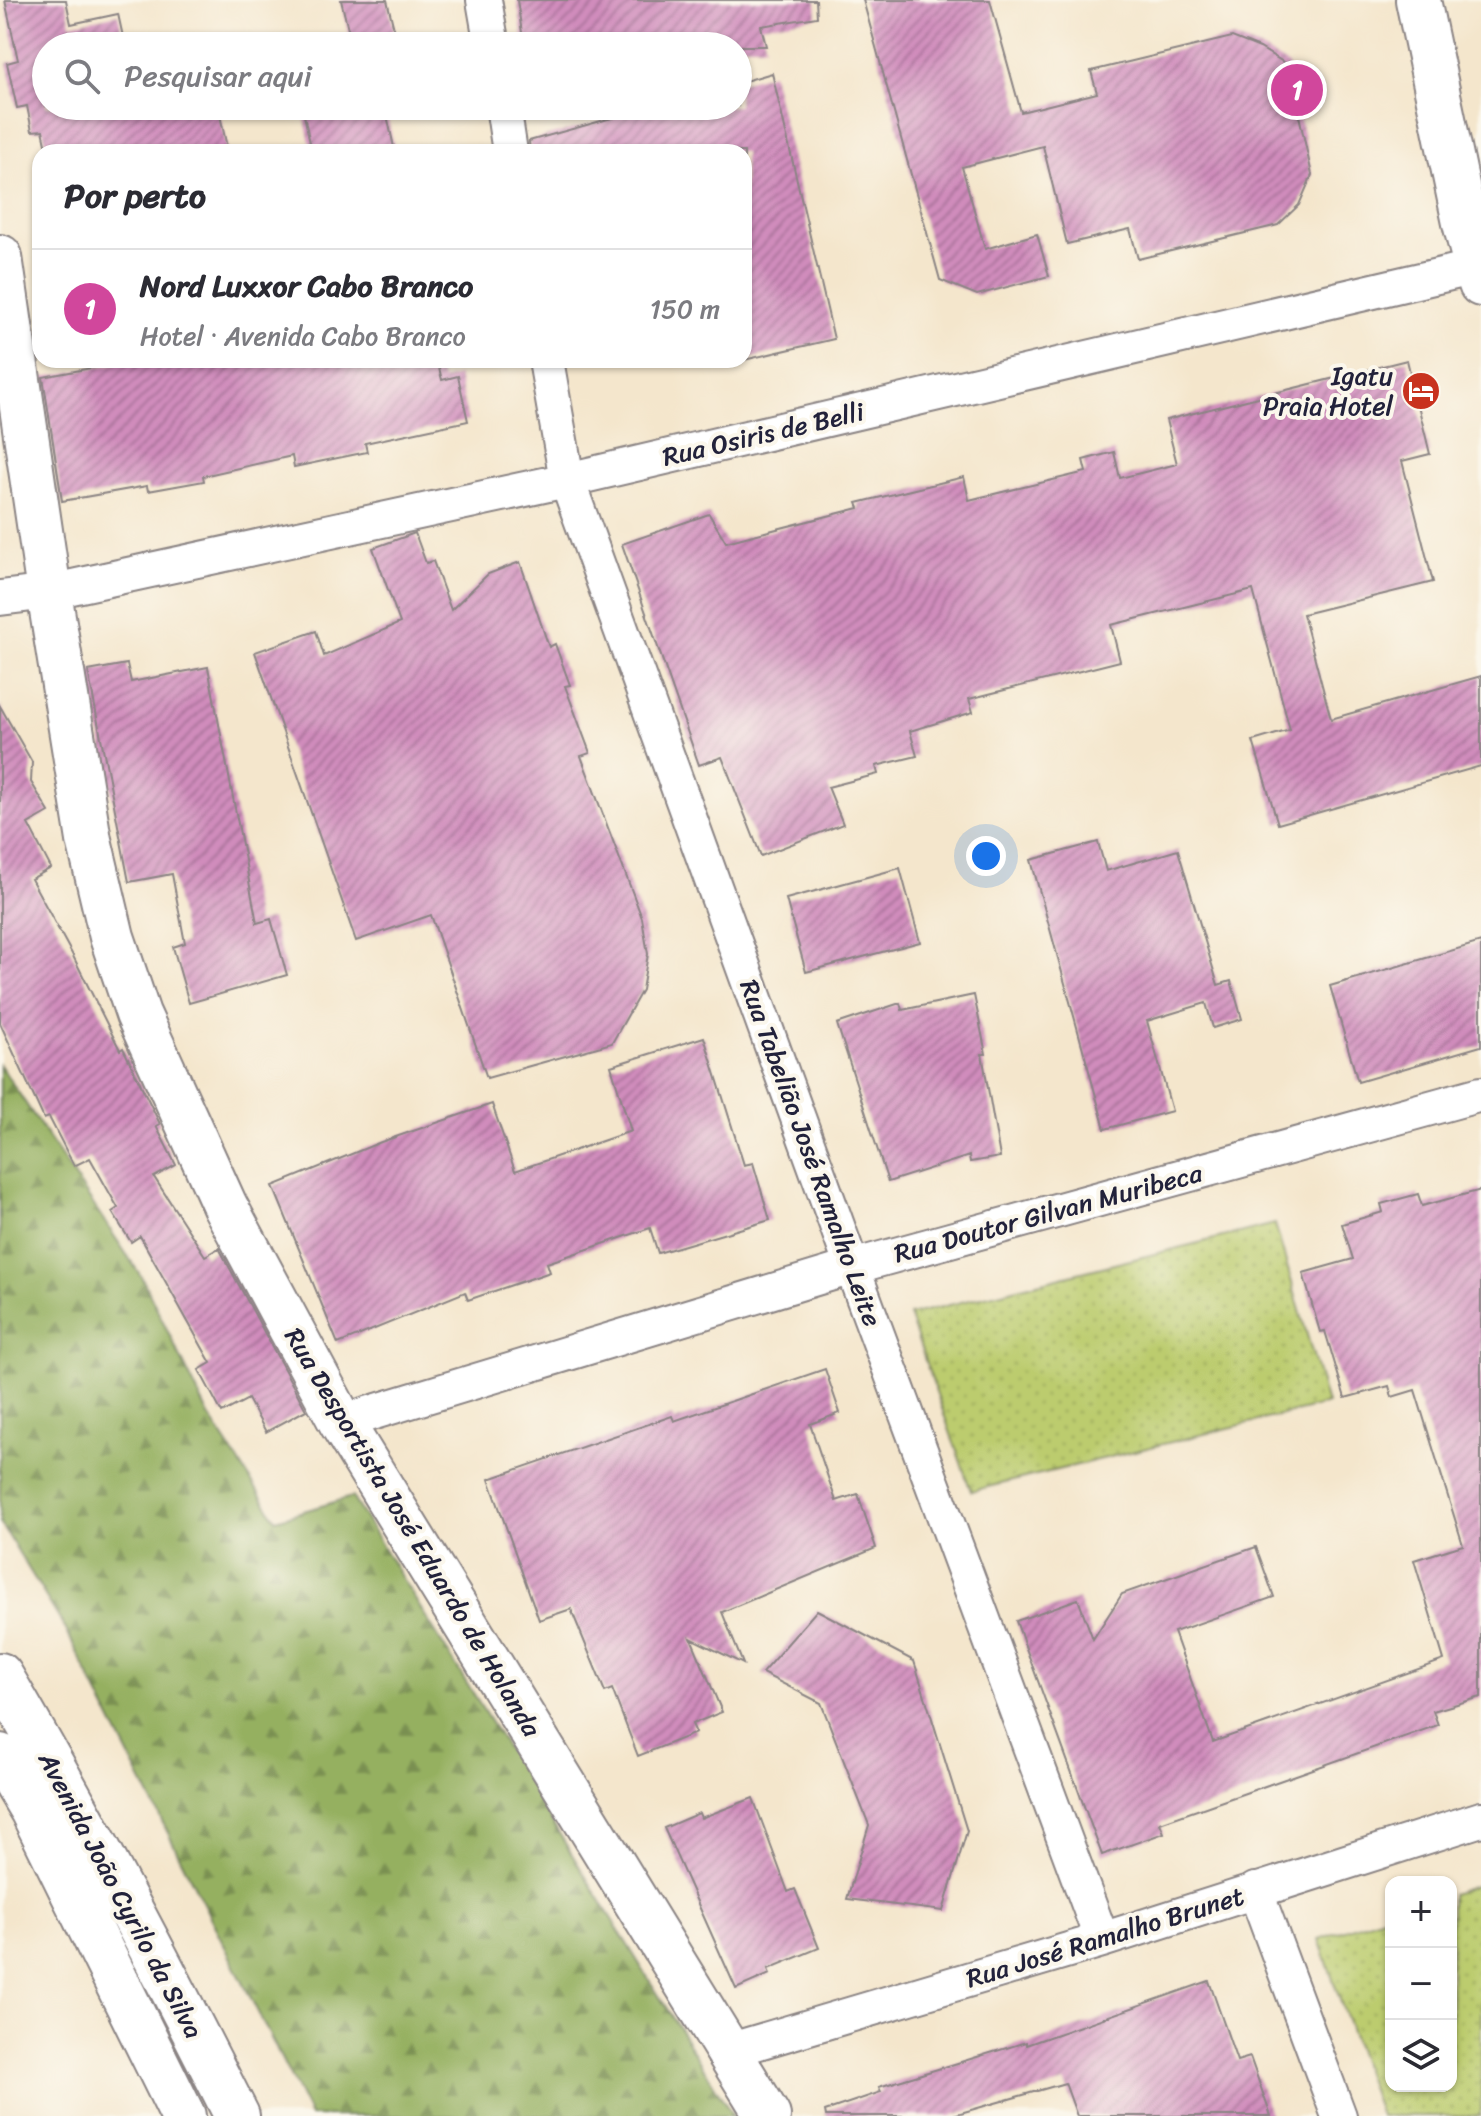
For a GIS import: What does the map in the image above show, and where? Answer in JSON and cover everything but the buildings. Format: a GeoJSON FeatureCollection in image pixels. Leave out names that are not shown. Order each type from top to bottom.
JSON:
{"type":"FeatureCollection","features":[{"type":"Feature","properties":{"kind":"main road"},"geometry":{"type":"LineString","coordinates":[[1418,0],[1478,276]]}},
{"type":"Feature","properties":{"kind":"main road","name":"Rua Desportista José Eduardo de Holanda"},"geometry":{"type":"LineString","coordinates":[[0,257],[89,840],[112,937],[138,1014],[225,1206],[341,1422],[768,2116]]}},
{"type":"Feature","properties":{"kind":"main road","name":"Avenida João Cyrilo da Silva"},"geometry":{"type":"LineString","coordinates":[[0,1675],[104,1860],[237,2116]]}},
{"type":"Feature","properties":{"kind":"main road","name":"Avenida João Cyrilo da Silva"},"geometry":{"type":"LineString","coordinates":[[0,1756],[32,1810],[183,2116]]}},
{"type":"Feature","properties":{"kind":"street"},"geometry":{"type":"LineString","coordinates":[[484,0],[490,32]]}},
{"type":"Feature","properties":{"kind":"street"},"geometry":{"type":"LineString","coordinates":[[505,120],[509,144]]}},
{"type":"Feature","properties":{"kind":"street","name":"Rua Osiris de Belli"},"geometry":{"type":"LineString","coordinates":[[49,592],[567,480],[1478,276]]}},
{"type":"Feature","properties":{"kind":"street","name":"Rua Tabelião José Ramalho Leite"},"geometry":{"type":"LineString","coordinates":[[547,368],[567,480],[852,1267],[1102,1940]]}},
{"type":"Feature","properties":{"kind":"street"},"geometry":{"type":"LineString","coordinates":[[0,598],[49,592]]}},
{"type":"Feature","properties":{"kind":"street","name":"Rua Doutor Gilvan Muribeca"},"geometry":{"type":"LineString","coordinates":[[341,1422],[852,1267],[1481,1094]]}},
{"type":"Feature","properties":{"kind":"street","name":"Rua José Ramalho Brunet"},"geometry":{"type":"LineString","coordinates":[[728,2051],[1102,1940],[1481,1819]]}},
{"type":"Feature","properties":{"kind":"street"},"geometry":{"type":"LineString","coordinates":[[1255,1890],[1339,2116]]}},
{"type":"Feature","properties":{"kind":"green space"},"geometry":{"type":"Polygon","coordinates":[[[0,1065],[141,1276],[209,1416],[276,1519],[352,1497],[733,2116],[310,2116],[66,1630],[0,1522],[0,1065]]]}},
{"type":"Feature","properties":{"kind":"green space"},"geometry":{"type":"Polygon","coordinates":[[[1275,1224],[1327,1404],[971,1491],[909,1315],[1275,1224]]]}},
{"type":"Feature","properties":{"kind":"green space"},"geometry":{"type":"Polygon","coordinates":[[[1481,1884],[1481,2116],[1380,2116],[1319,1939],[1385,1916],[1385,2092],[1457,2092],[1457,1892],[1481,1884]]]}},
{"type":"Feature","properties":{"kind":"place","name":"Nord Luxxor Cabo Branco"},"geometry":{"type":"Point","coordinates":[1297,90]}},
{"type":"Feature","properties":{"kind":"place","name":"Igatu Praia Hotel"},"geometry":{"type":"Point","coordinates":[1421,391]}}]}
